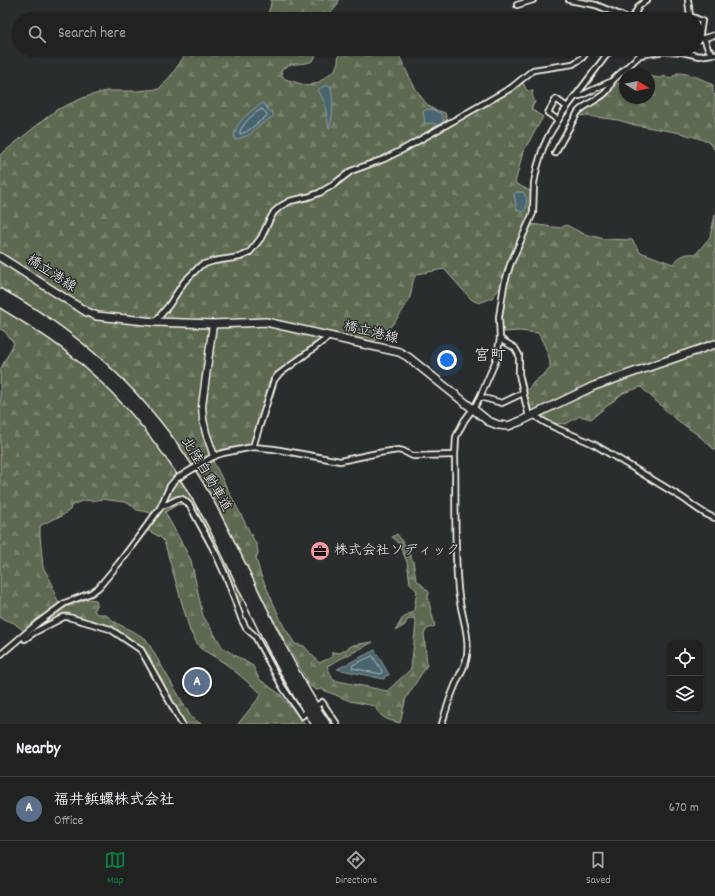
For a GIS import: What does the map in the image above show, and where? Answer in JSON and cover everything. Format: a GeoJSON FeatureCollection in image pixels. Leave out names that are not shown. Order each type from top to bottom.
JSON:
{"type":"FeatureCollection","features":[{"type":"Feature","properties":{"kind":"highway","name":"北陸自動車道"},"geometry":{"type":"LineString","coordinates":[[0,294],[45,322],[84,350],[121,384],[152,418],[182,459],[206,500],[287,662],[325,724]]}},
{"type":"Feature","properties":{"kind":"highway","name":"北陸自動車道"},"geometry":{"type":"LineString","coordinates":[[0,302],[42,328],[82,357],[116,389],[158,437],[176,462],[200,502],[282,667],[317,724]]}},
{"type":"Feature","properties":{"kind":"main road","name":"橋立港線"},"geometry":{"type":"LineString","coordinates":[[0,257],[87,312],[97,316],[155,322],[212,324],[266,322],[399,352],[408,357],[488,421],[498,425],[508,426],[594,386],[715,344]]}},
{"type":"Feature","properties":{"kind":"street"},"geometry":{"type":"LineString","coordinates":[[517,5],[533,0]]}},
{"type":"Feature","properties":{"kind":"street"},"geometry":{"type":"LineString","coordinates":[[569,0],[596,5],[614,12]]}},
{"type":"Feature","properties":{"kind":"street"},"geometry":{"type":"LineString","coordinates":[[635,12],[639,6],[647,0]]}},
{"type":"Feature","properties":{"kind":"street"},"geometry":{"type":"LineString","coordinates":[[688,0],[690,12]]}},
{"type":"Feature","properties":{"kind":"street"},"geometry":{"type":"LineString","coordinates":[[703,38],[715,35]]}},
{"type":"Feature","properties":{"kind":"street"},"geometry":{"type":"LineString","coordinates":[[703,43],[714,54]]}},
{"type":"Feature","properties":{"kind":"street"},"geometry":{"type":"LineString","coordinates":[[703,56],[714,54]]}},
{"type":"Feature","properties":{"kind":"street"},"geometry":{"type":"LineString","coordinates":[[155,322],[169,305],[184,282],[201,265],[214,261],[240,257],[248,253],[261,238],[274,212],[284,204],[318,193],[333,185],[351,171],[384,159],[402,150],[511,88],[533,70],[573,64],[584,56]]}},
{"type":"Feature","properties":{"kind":"street"},"geometry":{"type":"LineString","coordinates":[[442,724],[453,690],[464,666],[467,655],[467,633],[457,580],[456,437],[464,421],[480,397],[494,367],[500,339],[499,317],[506,276],[533,213],[534,183],[539,159],[548,137],[558,120],[605,56]]}},
{"type":"Feature","properties":{"kind":"street"},"geometry":{"type":"LineString","coordinates":[[575,96],[580,96],[612,81],[638,56]]}},
{"type":"Feature","properties":{"kind":"street"},"geometry":{"type":"LineString","coordinates":[[555,153],[578,112],[604,95],[611,86],[612,81]]}},
{"type":"Feature","properties":{"kind":"street"},"geometry":{"type":"LineString","coordinates":[[558,120],[547,115],[556,99],[568,107]]}},
{"type":"Feature","properties":{"kind":"street"},"geometry":{"type":"LineString","coordinates":[[212,324],[202,406],[206,433],[214,456]]}},
{"type":"Feature","properties":{"kind":"street"},"geometry":{"type":"LineString","coordinates":[[253,447],[274,380],[282,372],[330,336]]}},
{"type":"Feature","properties":{"kind":"street"},"geometry":{"type":"LineString","coordinates":[[500,339],[511,345],[517,351],[519,360],[519,374],[523,393],[531,416],[595,445],[682,498],[708,516],[715,518]]}},
{"type":"Feature","properties":{"kind":"street"},"geometry":{"type":"LineString","coordinates":[[480,397],[502,403],[523,393]]}},
{"type":"Feature","properties":{"kind":"street"},"geometry":{"type":"LineString","coordinates":[[0,655],[64,603],[91,593],[99,587],[137,540],[162,505],[170,486],[176,479],[214,456],[253,447],[274,449],[340,461],[398,450],[413,456],[455,455]]}},
{"type":"Feature","properties":{"kind":"street"},"geometry":{"type":"LineString","coordinates":[[162,505],[181,498],[190,506],[215,552],[228,581],[240,618],[246,628],[255,636],[282,686],[298,711],[302,716],[304,714]]}},
{"type":"Feature","properties":{"kind":"street"},"geometry":{"type":"LineString","coordinates":[[25,639],[42,628],[64,617],[110,629],[141,650],[182,724]]}},
{"type":"Feature","properties":{"kind":"street"},"geometry":{"type":"LineString","coordinates":[[319,704],[322,702],[337,724]]}},
{"type":"Feature","properties":{"kind":"green space"},"geometry":{"type":"Polygon","coordinates":[[[271,0],[339,0],[335,9],[331,12],[267,12],[271,0]]]}},
{"type":"Feature","properties":{"kind":"green space"},"geometry":{"type":"Polygon","coordinates":[[[184,56],[315,56],[313,60],[309,62],[293,64],[281,70],[285,79],[308,86],[319,82],[335,70],[338,56],[399,56],[412,82],[422,98],[433,109],[445,113],[449,125],[514,89],[522,81],[528,91],[533,91],[532,95],[535,102],[531,109],[543,117],[523,152],[515,183],[532,192],[530,216],[506,266],[500,288],[492,298],[479,303],[472,300],[444,269],[417,274],[413,282],[408,302],[389,329],[378,339],[370,342],[337,335],[289,363],[271,379],[252,443],[248,446],[214,453],[212,459],[257,546],[258,553],[256,558],[260,573],[283,625],[295,644],[304,646],[319,663],[332,657],[332,652],[340,653],[353,645],[373,642],[327,666],[333,680],[387,691],[411,669],[416,623],[414,618],[407,620],[405,625],[395,631],[402,619],[414,610],[417,591],[410,583],[407,562],[402,550],[396,540],[392,537],[397,534],[405,545],[413,561],[416,579],[429,592],[428,599],[435,626],[427,629],[424,634],[427,665],[406,698],[400,723],[389,720],[379,714],[375,706],[350,701],[321,689],[316,690],[310,686],[253,583],[238,606],[233,589],[189,503],[177,505],[165,512],[191,560],[203,616],[223,648],[253,666],[259,679],[281,695],[305,724],[238,724],[262,694],[226,664],[200,648],[190,631],[164,541],[147,530],[157,517],[148,512],[137,510],[130,504],[102,499],[92,501],[86,500],[71,506],[70,510],[60,517],[40,526],[43,567],[53,585],[54,592],[59,603],[24,631],[14,623],[0,618],[0,370],[14,343],[4,331],[0,329],[0,155],[56,110],[85,97],[106,91],[159,89],[173,73],[184,56]]]}},
{"type":"Feature","properties":{"kind":"green space"},"geometry":{"type":"Polygon","coordinates":[[[677,73],[682,73],[691,75],[713,85],[713,93],[715,95],[715,150],[707,141],[681,133],[635,125],[618,120],[579,115],[586,109],[606,98],[617,83],[619,83],[619,104],[655,104],[655,77],[659,78],[666,76],[671,78],[677,73]]]}},
{"type":"Feature","properties":{"kind":"green space"},"geometry":{"type":"Polygon","coordinates":[[[715,215],[715,450],[698,435],[673,417],[641,387],[623,393],[591,419],[580,416],[566,424],[552,423],[530,413],[525,393],[534,382],[550,369],[548,355],[538,333],[520,331],[503,332],[502,318],[505,290],[513,263],[531,224],[561,228],[566,225],[582,233],[604,239],[632,240],[640,252],[673,264],[683,255],[696,254],[710,237],[715,215]]]}},
{"type":"Feature","properties":{"kind":"green space"},"geometry":{"type":"Polygon","coordinates":[[[87,599],[96,600],[97,603],[94,610],[97,614],[105,614],[115,622],[146,639],[191,717],[201,724],[185,724],[171,702],[149,658],[142,649],[128,637],[108,626],[68,613],[63,613],[46,624],[47,619],[68,606],[87,599]]]}},
{"type":"Feature","properties":{"kind":"water"},"geometry":{"type":"Polygon","coordinates":[[[327,85],[331,86],[333,101],[332,119],[329,128],[324,101],[318,90],[327,85]]]}},
{"type":"Feature","properties":{"kind":"water"},"geometry":{"type":"Polygon","coordinates":[[[263,103],[274,116],[257,127],[249,135],[235,140],[236,128],[239,123],[243,118],[263,103]]]}},
{"type":"Feature","properties":{"kind":"water"},"geometry":{"type":"Polygon","coordinates":[[[429,109],[439,112],[443,116],[441,126],[432,123],[425,124],[423,111],[429,109]]]}},
{"type":"Feature","properties":{"kind":"water"},"geometry":{"type":"Polygon","coordinates":[[[516,192],[523,192],[527,198],[526,209],[523,212],[517,210],[514,194],[516,192]]]}},
{"type":"Feature","properties":{"kind":"water"},"geometry":{"type":"Polygon","coordinates":[[[375,650],[389,675],[385,676],[384,679],[337,669],[375,650]]]}},
{"type":"Feature","properties":{"kind":"place","name":"株式会社ソディック"},"geometry":{"type":"Point","coordinates":[320,551]}},
{"type":"Feature","properties":{"kind":"place","name":"福井鋲螺株式会社"},"geometry":{"type":"Point","coordinates":[197,682]}},
{"type":"Feature","properties":{"kind":"district","name":"宮町"},"geometry":{"type":"Point","coordinates":[490,356]}}]}
